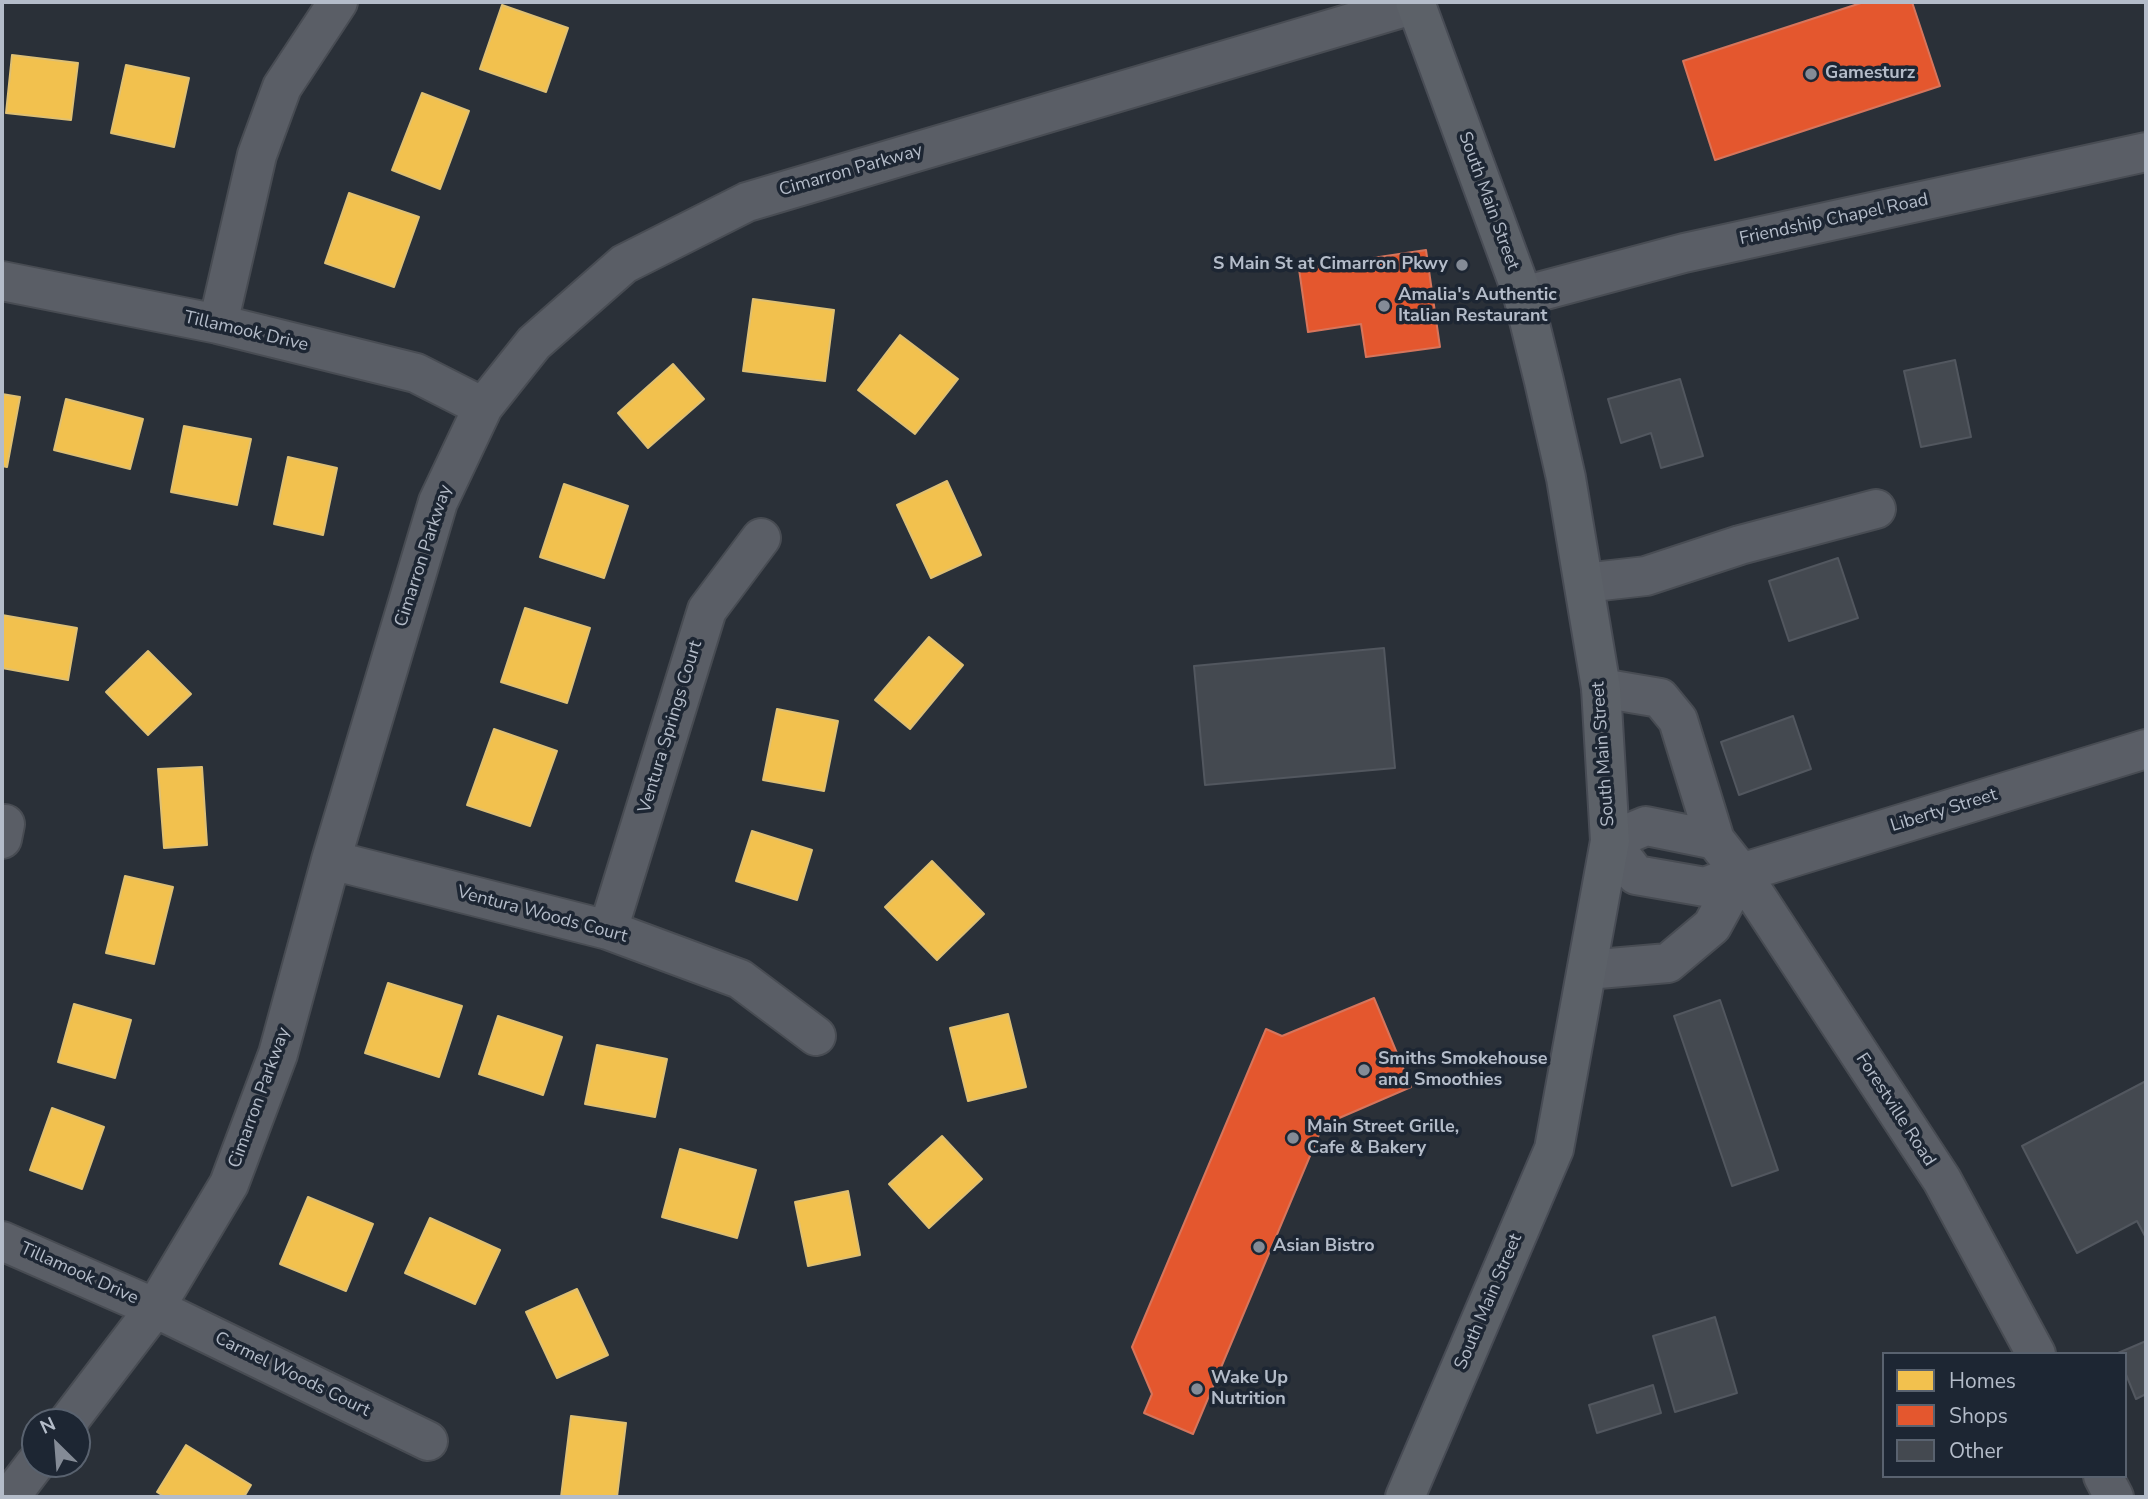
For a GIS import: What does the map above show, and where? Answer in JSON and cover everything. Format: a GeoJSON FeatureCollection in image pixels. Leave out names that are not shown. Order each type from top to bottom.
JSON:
{"type":"FeatureCollection","features":[{"type":"Feature","properties":{"kind":"main road","name":"South Main Street"},"geometry":{"type":"LineString","coordinates":[[1405,1497],[1554,1149],[1610,841],[1601,688],[1566,478],[1523,296],[1415,3]]}},
{"type":"Feature","properties":{"kind":"street"},"geometry":{"type":"LineString","coordinates":[[218,324],[261,143],[282,87],[338,2]]}},
{"type":"Feature","properties":{"kind":"street","name":"Cimarron Parkway"},"geometry":{"type":"LineString","coordinates":[[79,1408],[155,1308],[229,1184],[278,1054],[331,860],[438,502],[482,407],[534,343],[624,264],[747,202],[1415,3]]}},
{"type":"Feature","properties":{"kind":"street","name":"Friendship Chapel Road"},"geometry":{"type":"LineString","coordinates":[[1523,296],[1684,253],[2146,152]]}},
{"type":"Feature","properties":{"kind":"street","name":"Tillamook Drive"},"geometry":{"type":"LineString","coordinates":[[2,281],[218,324],[416,373],[482,407]]}},
{"type":"Feature","properties":{"kind":"street"},"geometry":{"type":"LineString","coordinates":[[1584,583],[1646,576],[1741,545],[1876,509]]}},
{"type":"Feature","properties":{"kind":"street","name":"Ventura Springs Court"},"geometry":{"type":"LineString","coordinates":[[608,930],[707,610],[761,538]]}},
{"type":"Feature","properties":{"kind":"street"},"geometry":{"type":"LineString","coordinates":[[1601,688],[1660,698],[1678,720],[1715,840],[1646,826],[1610,841],[1636,875],[1705,887],[1741,873]]}},
{"type":"Feature","properties":{"kind":"street","name":"Liberty Street"},"geometry":{"type":"LineString","coordinates":[[1741,873],[2146,748]]}},
{"type":"Feature","properties":{"kind":"street","name":"Forestville Road"},"geometry":{"type":"LineString","coordinates":[[1715,840],[1741,873],[1942,1180],[2035,1352]]}},
{"type":"Feature","properties":{"kind":"street","name":"Ventura Woods Court"},"geometry":{"type":"LineString","coordinates":[[331,860],[608,930],[740,979],[816,1036]]}},
{"type":"Feature","properties":{"kind":"street"},"geometry":{"type":"LineString","coordinates":[[1587,970],[1668,963],[1712,926],[1741,873]]}},
{"type":"Feature","properties":{"kind":"street","name":"Tillamook Drive"},"geometry":{"type":"LineString","coordinates":[[2,1241],[155,1308]]}},
{"type":"Feature","properties":{"kind":"street","name":"Carmel Woods Court"},"geometry":{"type":"LineString","coordinates":[[155,1308],[428,1441]]}},
{"type":"Feature","properties":{"kind":"street"},"geometry":{"type":"LineString","coordinates":[[6,1497],[24,1478]]}},
{"type":"Feature","properties":{"kind":"street"},"geometry":{"type":"LineString","coordinates":[[2104,1478],[2114,1497]]}},
{"type":"Feature","properties":{"kind":"building: Homes"},"geometry":{"type":"Polygon","coordinates":[[[502,5],[568,28],[546,92],[480,69],[502,5]]]}},
{"type":"Feature","properties":{"kind":"building: Homes"},"geometry":{"type":"Polygon","coordinates":[[[12,55],[78,63],[71,120],[6,113],[12,55]]]}},
{"type":"Feature","properties":{"kind":"building: Homes"},"geometry":{"type":"Polygon","coordinates":[[[126,65],[189,78],[174,147],[111,133],[126,65]]]}},
{"type":"Feature","properties":{"kind":"building: Homes"},"geometry":{"type":"Polygon","coordinates":[[[422,93],[469,111],[440,189],[392,170],[422,93]]]}},
{"type":"Feature","properties":{"kind":"building: Homes"},"geometry":{"type":"Polygon","coordinates":[[[349,193],[419,217],[394,287],[325,263],[349,193]]]}},
{"type":"Feature","properties":{"kind":"building: Homes"},"geometry":{"type":"Polygon","coordinates":[[[753,299],[834,310],[825,381],[743,371],[753,299]]]}},
{"type":"Feature","properties":{"kind":"building: Homes"},"geometry":{"type":"Polygon","coordinates":[[[900,335],[958,379],[915,434],[858,390],[900,335]]]}},
{"type":"Feature","properties":{"kind":"building: Homes"},"geometry":{"type":"Polygon","coordinates":[[[673,364],[704,399],[648,448],[618,413],[673,364]]]}},
{"type":"Feature","properties":{"kind":"building: Homes"},"geometry":{"type":"Polygon","coordinates":[[[2,394],[20,397],[7,467],[2,466],[2,394]]]}},
{"type":"Feature","properties":{"kind":"building: Homes"},"geometry":{"type":"Polygon","coordinates":[[[66,399],[143,419],[130,469],[54,450],[66,399]]]}},
{"type":"Feature","properties":{"kind":"building: Homes"},"geometry":{"type":"Polygon","coordinates":[[[184,426],[251,439],[237,505],[171,492],[184,426]]]}},
{"type":"Feature","properties":{"kind":"building: Homes"},"geometry":{"type":"Polygon","coordinates":[[[288,457],[337,468],[323,535],[274,524],[288,457]]]}},
{"type":"Feature","properties":{"kind":"building: Homes"},"geometry":{"type":"Polygon","coordinates":[[[947,481],[981,555],[931,578],[897,505],[947,481]]]}},
{"type":"Feature","properties":{"kind":"building: Homes"},"geometry":{"type":"Polygon","coordinates":[[[564,484],[628,506],[604,578],[540,557],[564,484]]]}},
{"type":"Feature","properties":{"kind":"building: Homes"},"geometry":{"type":"Polygon","coordinates":[[[525,608],[590,628],[567,703],[501,682],[525,608]]]}},
{"type":"Feature","properties":{"kind":"building: Homes"},"geometry":{"type":"Polygon","coordinates":[[[2,615],[77,628],[68,680],[2,668],[2,615]]]}},
{"type":"Feature","properties":{"kind":"building: Homes"},"geometry":{"type":"Polygon","coordinates":[[[929,637],[963,665],[910,729],[875,700],[929,637]]]}},
{"type":"Feature","properties":{"kind":"building: Homes"},"geometry":{"type":"Polygon","coordinates":[[[148,651],[191,694],[148,735],[106,692],[148,651]]]}},
{"type":"Feature","properties":{"kind":"building: Homes"},"geometry":{"type":"Polygon","coordinates":[[[777,709],[838,721],[824,791],[763,780],[777,709]]]}},
{"type":"Feature","properties":{"kind":"building: Homes"},"geometry":{"type":"Polygon","coordinates":[[[494,729],[557,751],[530,826],[467,805],[494,729]]]}},
{"type":"Feature","properties":{"kind":"building: Homes"},"geometry":{"type":"Polygon","coordinates":[[[202,767],[207,845],[164,848],[158,769],[202,767]]]}},
{"type":"Feature","properties":{"kind":"building: Homes"},"geometry":{"type":"Polygon","coordinates":[[[752,831],[812,850],[797,900],[736,881],[752,831]]]}},
{"type":"Feature","properties":{"kind":"building: Homes"},"geometry":{"type":"Polygon","coordinates":[[[932,861],[984,914],[937,960],[885,907],[932,861]]]}},
{"type":"Feature","properties":{"kind":"building: Homes"},"geometry":{"type":"Polygon","coordinates":[[[125,876],[173,887],[154,964],[106,953],[125,876]]]}},
{"type":"Feature","properties":{"kind":"building: Homes"},"geometry":{"type":"Polygon","coordinates":[[[388,983],[462,1006],[439,1077],[365,1053],[388,983]]]}},
{"type":"Feature","properties":{"kind":"building: Homes"},"geometry":{"type":"Polygon","coordinates":[[[74,1004],[131,1020],[115,1078],[58,1062],[74,1004]]]}},
{"type":"Feature","properties":{"kind":"building: Homes"},"geometry":{"type":"Polygon","coordinates":[[[1008,1014],[1026,1087],[968,1101],[950,1028],[1008,1014]]]}},
{"type":"Feature","properties":{"kind":"building: Homes"},"geometry":{"type":"Polygon","coordinates":[[[498,1016],[562,1037],[543,1095],[479,1074],[498,1016]]]}},
{"type":"Feature","properties":{"kind":"building: Homes"},"geometry":{"type":"Polygon","coordinates":[[[597,1045],[667,1059],[655,1117],[585,1104],[597,1045]]]}},
{"type":"Feature","properties":{"kind":"building: Homes"},"geometry":{"type":"Polygon","coordinates":[[[52,1108],[104,1127],[82,1189],[30,1170],[52,1108]]]}},
{"type":"Feature","properties":{"kind":"building: Homes"},"geometry":{"type":"Polygon","coordinates":[[[942,1136],[982,1179],[929,1228],[889,1184],[942,1136]]]}},
{"type":"Feature","properties":{"kind":"building: Homes"},"geometry":{"type":"Polygon","coordinates":[[[680,1149],[756,1170],[737,1238],[662,1217],[680,1149]]]}},
{"type":"Feature","properties":{"kind":"building: Homes"},"geometry":{"type":"Polygon","coordinates":[[[848,1191],[860,1255],[808,1266],[795,1202],[848,1191]]]}},
{"type":"Feature","properties":{"kind":"building: Homes"},"geometry":{"type":"Polygon","coordinates":[[[308,1197],[373,1224],[346,1291],[280,1264],[308,1197]]]}},
{"type":"Feature","properties":{"kind":"building: Homes"},"geometry":{"type":"Polygon","coordinates":[[[430,1218],[500,1250],[475,1304],[405,1273],[430,1218]]]}},
{"type":"Feature","properties":{"kind":"building: Homes"},"geometry":{"type":"Polygon","coordinates":[[[577,1289],[608,1355],[557,1378],[526,1312],[577,1289]]]}},
{"type":"Feature","properties":{"kind":"building: Homes"},"geometry":{"type":"Polygon","coordinates":[[[571,1416],[626,1423],[617,1497],[561,1497],[571,1416]]]}},
{"type":"Feature","properties":{"kind":"building: Homes"},"geometry":{"type":"Polygon","coordinates":[[[186,1445],[251,1485],[244,1497],[165,1497],[157,1492],[186,1445]]]}},
{"type":"Feature","properties":{"kind":"building: Shops","name":"Gamesturz"},"geometry":{"type":"Polygon","coordinates":[[[1864,2],[1912,2],[1940,86],[1715,160],[1683,61],[1864,2]]]}},
{"type":"Feature","properties":{"kind":"building: Shops"},"geometry":{"type":"Polygon","coordinates":[[[1426,250],[1440,347],[1366,357],[1361,324],[1308,332],[1299,269],[1426,250]]]}},
{"type":"Feature","properties":{"kind":"building: Shops"},"geometry":{"type":"Polygon","coordinates":[[[1374,998],[1411,1087],[1323,1125],[1193,1434],[1144,1413],[1152,1394],[1132,1347],[1266,1029],[1282,1036],[1374,998]]]}},
{"type":"Feature","properties":{"kind":"building: Other"},"geometry":{"type":"Polygon","coordinates":[[[1955,360],[1971,437],[1921,447],[1904,371],[1955,360]]]}},
{"type":"Feature","properties":{"kind":"building: Other"},"geometry":{"type":"Polygon","coordinates":[[[1680,379],[1703,456],[1661,468],[1651,433],[1621,443],[1608,399],[1680,379]]]}},
{"type":"Feature","properties":{"kind":"building: Other"},"geometry":{"type":"Polygon","coordinates":[[[1838,558],[1858,618],[1789,641],[1769,581],[1838,558]]]}},
{"type":"Feature","properties":{"kind":"building: Other"},"geometry":{"type":"Polygon","coordinates":[[[1384,648],[1395,768],[1205,785],[1194,666],[1384,648]]]}},
{"type":"Feature","properties":{"kind":"building: Other"},"geometry":{"type":"Polygon","coordinates":[[[1793,716],[1811,769],[1739,795],[1721,742],[1793,716]]]}},
{"type":"Feature","properties":{"kind":"building: Other"},"geometry":{"type":"Polygon","coordinates":[[[1720,1000],[1778,1170],[1732,1186],[1674,1016],[1720,1000]]]}},
{"type":"Feature","properties":{"kind":"building: Other"},"geometry":{"type":"Polygon","coordinates":[[[2146,1081],[2146,1238],[2137,1221],[2077,1253],[2022,1146],[2146,1081]]]}},
{"type":"Feature","properties":{"kind":"building: Other"},"geometry":{"type":"Polygon","coordinates":[[[1715,1317],[1737,1393],[1675,1412],[1653,1336],[1715,1317]]]}},
{"type":"Feature","properties":{"kind":"building: Other"},"geometry":{"type":"Polygon","coordinates":[[[2146,1341],[2146,1394],[2136,1399],[2127,1377],[2127,1352],[2120,1352],[2146,1341]]]}},
{"type":"Feature","properties":{"kind":"building: Other"},"geometry":{"type":"Polygon","coordinates":[[[1653,1385],[1661,1413],[1597,1433],[1589,1405],[1653,1385]]]}},
{"type":"Feature","properties":{"kind":"place","name":"Gamesturz"},"geometry":{"type":"Point","coordinates":[1811,74]}},
{"type":"Feature","properties":{"kind":"place","name":"S Main St at Cimarron Pkwy"},"geometry":{"type":"Point","coordinates":[1462,265]}},
{"type":"Feature","properties":{"kind":"place","name":"Amalia's Authentic Italian Restaurant"},"geometry":{"type":"Point","coordinates":[1384,306]}},
{"type":"Feature","properties":{"kind":"place","name":"Smiths Smokehouse and Smoothies"},"geometry":{"type":"Point","coordinates":[1364,1070]}},
{"type":"Feature","properties":{"kind":"place","name":"Main Street Grille, Cafe & Bakery"},"geometry":{"type":"Point","coordinates":[1293,1138]}},
{"type":"Feature","properties":{"kind":"place","name":"Asian Bistro"},"geometry":{"type":"Point","coordinates":[1259,1247]}},
{"type":"Feature","properties":{"kind":"place","name":"Wake Up Nutrition"},"geometry":{"type":"Point","coordinates":[1197,1389]}}]}
